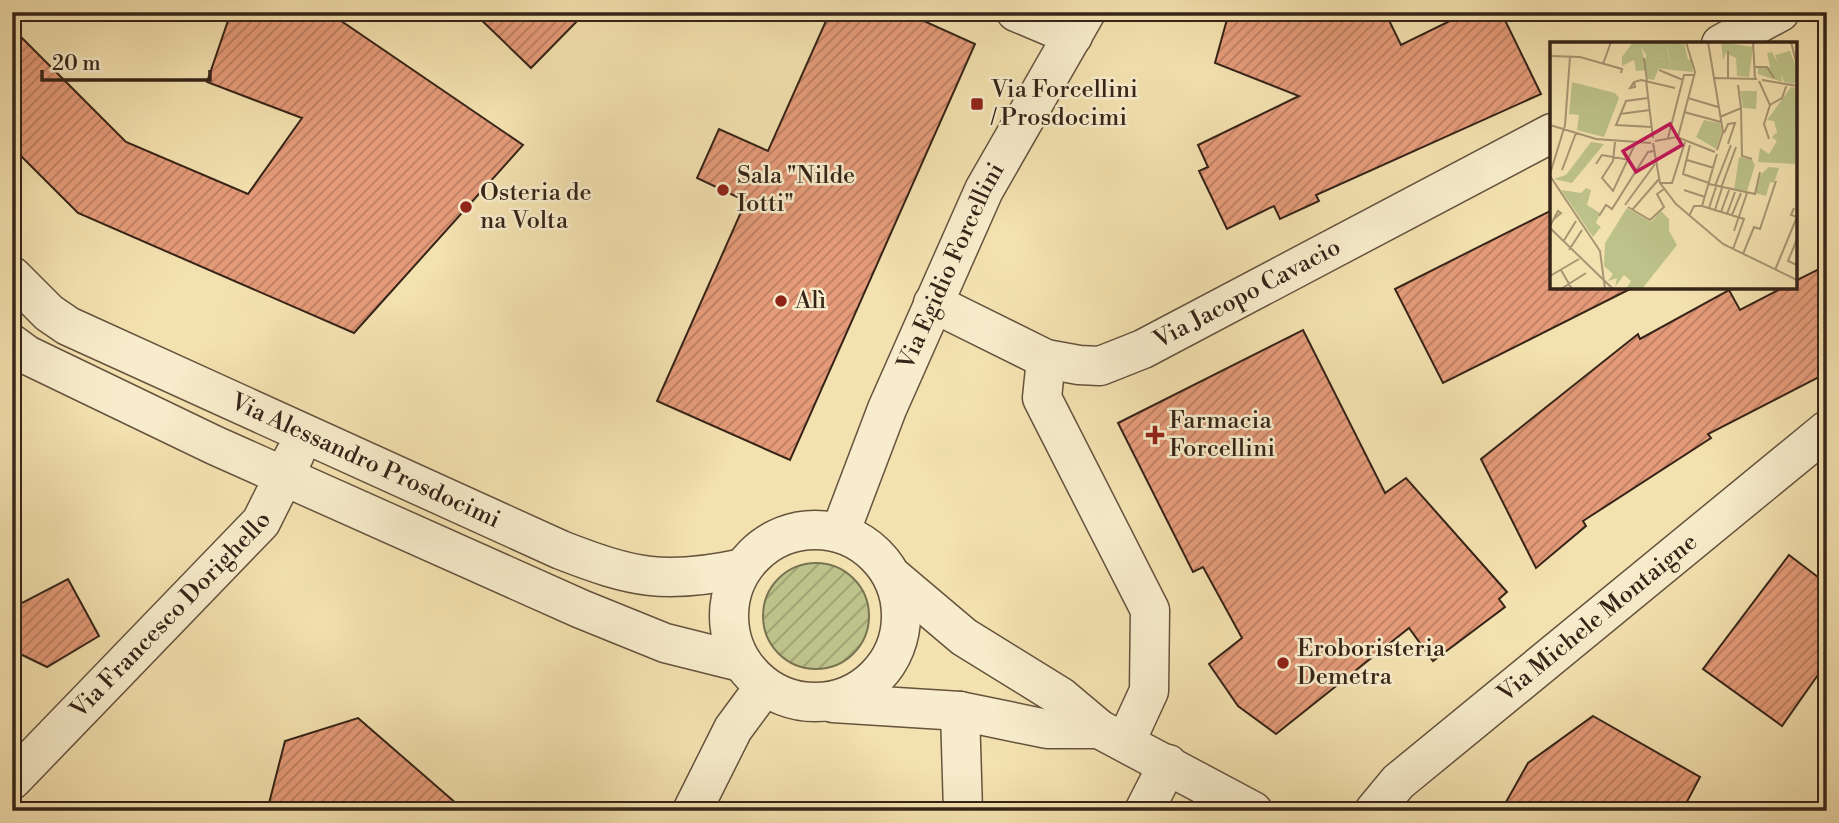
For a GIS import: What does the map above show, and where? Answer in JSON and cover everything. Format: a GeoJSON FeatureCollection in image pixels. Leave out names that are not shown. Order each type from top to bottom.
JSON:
{"type":"FeatureCollection","features":[{"type":"Feature","properties":{"kind":"street"},"geometry":{"type":"LineString","coordinates":[[1016,12],[1079,24]]}},
{"type":"Feature","properties":{"kind":"street"},"geometry":{"type":"LineString","coordinates":[[1725,42],[1780,12]]}},
{"type":"Feature","properties":{"kind":"street","name":"Via Egidio Forcellini"},"geometry":{"type":"LineString","coordinates":[[840,533],[887,409],[984,190],[1079,24]]}},
{"type":"Feature","properties":{"kind":"street","name":"Via Jacopo Cavacio"},"geometry":{"type":"LineString","coordinates":[[933,303],[1046,359],[1100,366],[1143,349],[1550,134]]}},
{"type":"Feature","properties":{"kind":"street","name":"Via Alessandro Prosdocimi"},"geometry":{"type":"LineString","coordinates":[[17,290],[68,326],[600,566],[648,578],[699,578],[743,568]]}},
{"type":"Feature","properties":{"kind":"street","name":"Via Alessandro Prosdocimi"},"geometry":{"type":"LineString","coordinates":[[12,344],[27,355],[150,416],[653,638],[753,675]]}},
{"type":"Feature","properties":{"kind":"street"},"geometry":{"type":"LineString","coordinates":[[1046,359],[1042,398],[1150,610],[1149,691],[1112,735]]}},
{"type":"Feature","properties":{"kind":"street","name":"Via Francesco Dorighello"},"geometry":{"type":"LineString","coordinates":[[12,779],[261,522],[304,433]]}},
{"type":"Feature","properties":{"kind":"street","name":"Via Michele Montaigne"},"geometry":{"type":"LineString","coordinates":[[1374,811],[1398,782],[1820,447]]}},
{"type":"Feature","properties":{"kind":"street"},"geometry":{"type":"LineString","coordinates":[[1112,735],[1047,729],[960,711],[796,701],[753,675],[733,644],[729,605],[743,568],[762,548],[785,535],[812,530],[840,533],[871,550],[893,577],[964,637],[1061,697],[1112,735],[1253,811]]}},
{"type":"Feature","properties":{"kind":"street"},"geometry":{"type":"LineString","coordinates":[[830,702],[860,691],[885,670],[900,640],[902,609],[893,577]]}},
{"type":"Feature","properties":{"kind":"street"},"geometry":{"type":"LineString","coordinates":[[692,811],[733,729],[753,675]]}},
{"type":"Feature","properties":{"kind":"street"},"geometry":{"type":"LineString","coordinates":[[960,711],[963,811]]}},
{"type":"Feature","properties":{"kind":"street"},"geometry":{"type":"LineString","coordinates":[[1144,811],[1168,764]]}},
{"type":"Feature","properties":{"kind":"green space"},"geometry":{"type":"Polygon","coordinates":[[[816,563],[836,567],[853,579],[865,596],[869,616],[865,636],[853,653],[836,665],[816,669],[796,665],[779,653],[767,636],[763,616],[767,596],[779,579],[796,567],[816,563]]]}},
{"type":"Feature","properties":{"kind":"building"},"geometry":{"type":"Polygon","coordinates":[[[231,12],[328,12],[523,145],[354,333],[78,213],[12,147],[12,28],[126,142],[248,194],[302,118],[207,82],[231,12]]]}},
{"type":"Feature","properties":{"kind":"building"},"geometry":{"type":"Polygon","coordinates":[[[473,12],[586,12],[531,68],[473,12]]]}},
{"type":"Feature","properties":{"kind":"building","name":"Alì"},"geometry":{"type":"Polygon","coordinates":[[[830,12],[904,12],[975,44],[790,460],[657,401],[746,201],[697,178],[719,129],[768,151],[830,12]]]}},
{"type":"Feature","properties":{"kind":"building"},"geometry":{"type":"Polygon","coordinates":[[[1229,12],[1385,12],[1401,45],[1468,12],[1501,12],[1541,94],[1316,195],[1319,201],[1280,219],[1274,206],[1227,229],[1199,171],[1208,167],[1198,145],[1299,96],[1215,63],[1229,12]]]}},
{"type":"Feature","properties":{"kind":"building"},"geometry":{"type":"Polygon","coordinates":[[[1550,211],[1550,289],[1630,289],[1443,383],[1395,289],[1550,211]]]}},
{"type":"Feature","properties":{"kind":"building"},"geometry":{"type":"Polygon","coordinates":[[[1827,265],[1827,373],[1708,434],[1711,438],[1583,521],[1586,526],[1536,568],[1481,459],[1638,334],[1640,339],[1729,290],[1740,310],[1780,289],[1797,289],[1797,280],[1827,265]]]}},
{"type":"Feature","properties":{"kind":"building"},"geometry":{"type":"Polygon","coordinates":[[[1303,330],[1385,493],[1406,478],[1507,592],[1499,599],[1505,607],[1433,661],[1409,628],[1276,734],[1238,706],[1209,664],[1242,638],[1203,567],[1193,572],[1118,423],[1303,330]]]}},
{"type":"Feature","properties":{"kind":"building"},"geometry":{"type":"Polygon","coordinates":[[[1789,555],[1827,584],[1827,662],[1782,726],[1703,669],[1789,555]]]}},
{"type":"Feature","properties":{"kind":"building"},"geometry":{"type":"Polygon","coordinates":[[[68,579],[99,636],[47,667],[12,650],[12,608],[68,579]]]}},
{"type":"Feature","properties":{"kind":"building"},"geometry":{"type":"Polygon","coordinates":[[[1593,716],[1700,777],[1682,811],[1501,811],[1528,763],[1593,716]]]}},
{"type":"Feature","properties":{"kind":"building"},"geometry":{"type":"Polygon","coordinates":[[[358,718],[465,811],[267,811],[285,741],[358,718]]]}},
{"type":"Feature","properties":{"kind":"place","name":"Via Forcellini / Prosdocimi"},"geometry":{"type":"Point","coordinates":[977,104]}},
{"type":"Feature","properties":{"kind":"place","name":"Sala \"Nilde Iotti\""},"geometry":{"type":"Point","coordinates":[723,190]}},
{"type":"Feature","properties":{"kind":"place","name":"Osteria de na Volta"},"geometry":{"type":"Point","coordinates":[466,207]}},
{"type":"Feature","properties":{"kind":"place","name":"Alì"},"geometry":{"type":"Point","coordinates":[781,301]}},
{"type":"Feature","properties":{"kind":"place","name":"Farmacia Forcellini"},"geometry":{"type":"Point","coordinates":[1155,435]}},
{"type":"Feature","properties":{"kind":"place","name":"Eroboristeria Demetra"},"geometry":{"type":"Point","coordinates":[1283,663]}}]}
